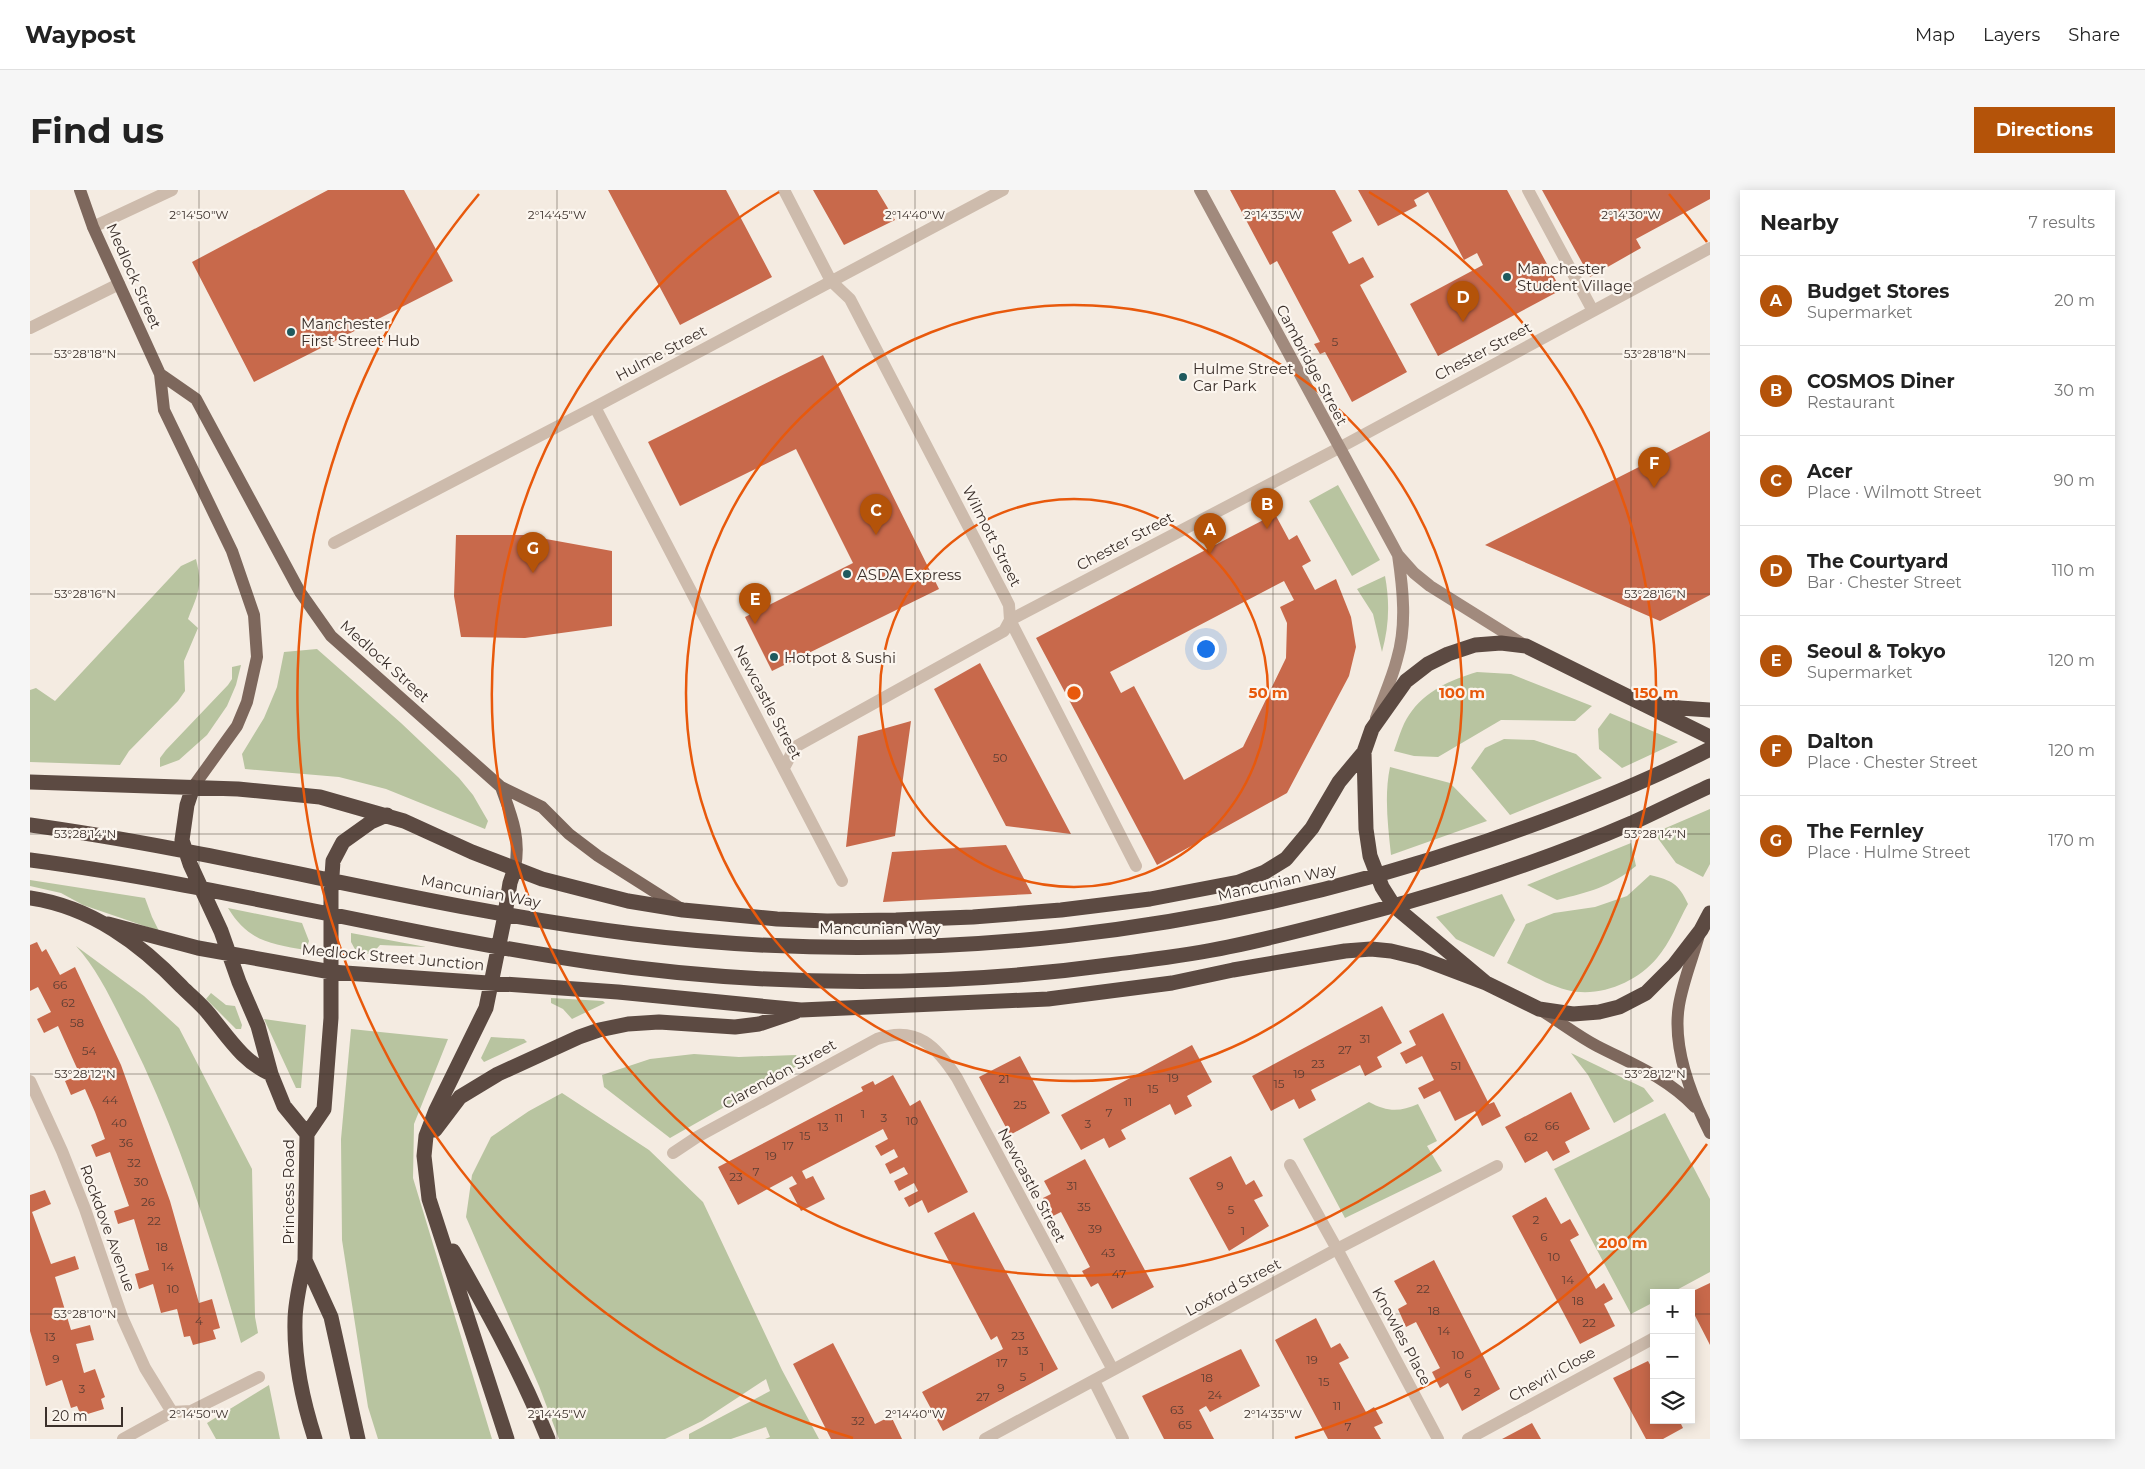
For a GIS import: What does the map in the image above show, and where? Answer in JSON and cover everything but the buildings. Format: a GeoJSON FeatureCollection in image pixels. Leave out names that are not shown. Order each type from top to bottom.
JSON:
{"type":"FeatureCollection","features":[{"type":"Feature","properties":{"kind":"highway"},"geometry":{"type":"LineString","coordinates":[[1486,984],[1394,906],[1382,887],[1370,856],[1366,829],[1364,752],[1372,728],[1406,681],[1428,664],[1448,654],[1474,645],[1501,643],[1526,646],[1710,737]]}},
{"type":"Feature","properties":{"kind":"highway"},"geometry":{"type":"LineString","coordinates":[[1634,698],[1680,708],[1710,710]]}},
{"type":"Feature","properties":{"kind":"highway","name":"Mancunian Way"},"geometry":{"type":"LineString","coordinates":[[30,824],[157,845],[494,911],[636,934],[777,946],[906,948],[1036,940],[1130,930],[1209,916],[1345,884],[1431,860],[1537,824],[1597,801],[1710,749]]}},
{"type":"Feature","properties":{"kind":"highway","name":"Mancunian Way"},"geometry":{"type":"LineString","coordinates":[[515,868],[556,884],[628,901],[683,910],[777,919],[827,921],[972,916],[1061,910],[1150,899],[1239,882],[1265,872],[1286,860],[1312,828],[1339,782],[1364,752]]}},
{"type":"Feature","properties":{"kind":"highway"},"geometry":{"type":"LineString","coordinates":[[30,782],[193,787],[320,797],[387,815],[472,852],[515,868]]}},
{"type":"Feature","properties":{"kind":"highway"},"geometry":{"type":"LineString","coordinates":[[30,860],[208,888],[316,912],[472,942],[592,962],[675,972],[779,981],[854,982],[984,979],[1061,972],[1168,958],[1330,924],[1460,887],[1548,857],[1632,823],[1710,786]]}},
{"type":"Feature","properties":{"kind":"highway"},"geometry":{"type":"LineString","coordinates":[[193,787],[187,806],[182,840],[190,864],[222,931],[229,954]]}},
{"type":"Feature","properties":{"kind":"highway"},"geometry":{"type":"LineString","coordinates":[[307,1134],[324,1109],[331,1018],[331,892],[333,861],[343,842],[370,822],[387,815]]}},
{"type":"Feature","properties":{"kind":"highway","name":"Medlock Street Junction"},"geometry":{"type":"LineString","coordinates":[[108,924],[198,948],[331,972],[490,983],[510,883],[515,868]]}},
{"type":"Feature","properties":{"kind":"highway"},"geometry":{"type":"LineString","coordinates":[[30,898],[46,900],[108,924],[176,980],[207,1012],[244,1057],[256,1067],[271,1074]]}},
{"type":"Feature","properties":{"kind":"highway"},"geometry":{"type":"LineString","coordinates":[[507,1439],[429,1199],[424,1156],[426,1136],[436,1110],[486,1008],[490,983],[618,992],[801,1010],[1048,999],[1172,984],[1233,970],[1345,951],[1371,949],[1391,951],[1420,958],[1486,984],[1539,1009],[1573,1014],[1599,1012],[1619,1007],[1646,993],[1674,965],[1701,930],[1710,913]]}},
{"type":"Feature","properties":{"kind":"highway","name":"Princess Road"},"geometry":{"type":"LineString","coordinates":[[229,954],[258,1026],[271,1074],[284,1106],[307,1134],[304,1260],[330,1317],[358,1439]]}},
{"type":"Feature","properties":{"kind":"highway"},"geometry":{"type":"LineString","coordinates":[[424,1156],[431,1136],[442,1118],[460,1097],[498,1074],[579,1037],[599,1030],[628,1024],[659,1022],[735,1027],[758,1024],[801,1010]]}},
{"type":"Feature","properties":{"kind":"highway"},"geometry":{"type":"LineString","coordinates":[[436,1220],[495,1326],[533,1400],[548,1439]]}},
{"type":"Feature","properties":{"kind":"highway"},"geometry":{"type":"LineString","coordinates":[[304,1260],[294,1320],[300,1379],[315,1439]]}},
{"type":"Feature","properties":{"kind":"main road","name":"Medlock Street"},"geometry":{"type":"LineString","coordinates":[[80,190],[93,227],[160,374],[164,410],[232,550],[254,615],[257,657],[253,681],[237,726],[193,787]]}},
{"type":"Feature","properties":{"kind":"main road","name":"Medlock Street"},"geometry":{"type":"LineString","coordinates":[[160,374],[196,399],[300,592],[331,636],[501,787],[542,807],[569,834],[598,856],[683,910]]}},
{"type":"Feature","properties":{"kind":"main road"},"geometry":{"type":"LineString","coordinates":[[501,787],[515,831],[518,850],[515,868]]}},
{"type":"Feature","properties":{"kind":"main road"},"geometry":{"type":"LineString","coordinates":[[1701,930],[1679,1005],[1678,1035],[1684,1066],[1699,1111],[1710,1134]]}},
{"type":"Feature","properties":{"kind":"main road"},"geometry":{"type":"LineString","coordinates":[[1539,1009],[1597,1046],[1659,1077],[1684,1095],[1699,1111]]}},
{"type":"Feature","properties":{"kind":"street"},"geometry":{"type":"LineString","coordinates":[[93,227],[172,190]]}},
{"type":"Feature","properties":{"kind":"street","name":"Wilmott Street"},"geometry":{"type":"LineString","coordinates":[[784,190],[831,281],[850,299],[1007,600],[1010,620],[1136,866]]}},
{"type":"Feature","properties":{"kind":"street","name":"Hulme Street"},"geometry":{"type":"LineString","coordinates":[[334,543],[1003,190]]}},
{"type":"Feature","properties":{"kind":"street","name":"Cambridge Street"},"geometry":{"type":"LineString","coordinates":[[1200,190],[1398,555],[1414,573],[1430,586],[1526,646]]}},
{"type":"Feature","properties":{"kind":"street"},"geometry":{"type":"LineString","coordinates":[[1528,190],[1593,311]]}},
{"type":"Feature","properties":{"kind":"street","name":"Chester Street"},"geometry":{"type":"LineString","coordinates":[[784,768],[795,747],[1004,631],[1010,620],[1339,448],[1710,248]]}},
{"type":"Feature","properties":{"kind":"street"},"geometry":{"type":"LineString","coordinates":[[30,328],[119,284]]}},
{"type":"Feature","properties":{"kind":"street","name":"Newcastle Street"},"geometry":{"type":"LineString","coordinates":[[594,407],[842,881]]}},
{"type":"Feature","properties":{"kind":"street","name":"Cambridge Street"},"geometry":{"type":"LineString","coordinates":[[1372,728],[1397,659],[1402,639],[1403,608],[1398,555]]}},
{"type":"Feature","properties":{"kind":"street","name":"Newcastle Street"},"geometry":{"type":"LineString","coordinates":[[904,1035],[917,1037],[926,1042],[946,1060],[1113,1370]]}},
{"type":"Feature","properties":{"kind":"street","name":"Clarendon Street"},"geometry":{"type":"LineString","coordinates":[[673,1153],[697,1137],[869,1043],[887,1036],[904,1035]]}},
{"type":"Feature","properties":{"kind":"street","name":"Rockdove Avenue"},"geometry":{"type":"LineString","coordinates":[[30,1081],[62,1151],[85,1209],[122,1317],[145,1368],[172,1412]]}},
{"type":"Feature","properties":{"kind":"street","name":"Knowles Place"},"geometry":{"type":"LineString","coordinates":[[1290,1165],[1438,1439]]}},
{"type":"Feature","properties":{"kind":"street","name":"Loxford Street"},"geometry":{"type":"LineString","coordinates":[[985,1439],[1337,1249],[1498,1166]]}},
{"type":"Feature","properties":{"kind":"street","name":"Chevril Close"},"geometry":{"type":"LineString","coordinates":[[1468,1439],[1650,1340]]}},
{"type":"Feature","properties":{"kind":"street"},"geometry":{"type":"LineString","coordinates":[[124,1439],[172,1412],[191,1411],[259,1377]]}},
{"type":"Feature","properties":{"kind":"street"},"geometry":{"type":"LineString","coordinates":[[1094,1381],[1123,1439]]}},
{"type":"Feature","properties":{"kind":"green space"},"geometry":{"type":"Polygon","coordinates":[[[1338,485],[1380,560],[1352,576],[1309,501],[1338,485]]]}},
{"type":"Feature","properties":{"kind":"green space"},"geometry":{"type":"Polygon","coordinates":[[[196,559],[199,583],[188,619],[198,628],[184,661],[185,691],[178,701],[129,751],[120,765],[30,762],[30,690],[36,688],[55,701],[181,566],[196,559]]]}},
{"type":"Feature","properties":{"kind":"green space"},"geometry":{"type":"Polygon","coordinates":[[[1385,576],[1388,614],[1382,652],[1373,614],[1357,589],[1385,576]]]}},
{"type":"Feature","properties":{"kind":"green space"},"geometry":{"type":"Polygon","coordinates":[[[317,649],[401,723],[459,778],[473,795],[488,821],[485,829],[386,789],[339,777],[245,769],[242,754],[264,718],[277,687],[284,652],[317,649]]]}},
{"type":"Feature","properties":{"kind":"green space"},"geometry":{"type":"Polygon","coordinates":[[[241,665],[236,685],[227,706],[207,735],[179,760],[160,767],[160,758],[166,750],[228,685],[232,679],[232,667],[241,665]]]}},
{"type":"Feature","properties":{"kind":"green space"},"geometry":{"type":"Polygon","coordinates":[[[1477,672],[1511,674],[1592,706],[1575,721],[1501,720],[1438,757],[1414,756],[1394,751],[1407,719],[1423,699],[1448,683],[1477,672]]]}},
{"type":"Feature","properties":{"kind":"green space"},"geometry":{"type":"Polygon","coordinates":[[[1610,713],[1678,742],[1622,768],[1599,749],[1598,729],[1610,713]]]}},
{"type":"Feature","properties":{"kind":"green space"},"geometry":{"type":"Polygon","coordinates":[[[1504,739],[1534,740],[1576,754],[1602,778],[1510,815],[1471,768],[1485,748],[1504,739]]]}},
{"type":"Feature","properties":{"kind":"green space"},"geometry":{"type":"Polygon","coordinates":[[[1390,767],[1450,783],[1487,821],[1391,855],[1387,800],[1390,767]]]}},
{"type":"Feature","properties":{"kind":"green space"},"geometry":{"type":"Polygon","coordinates":[[[1710,809],[1710,864],[1703,877],[1676,863],[1654,833],[1710,809]]]}},
{"type":"Feature","properties":{"kind":"green space"},"geometry":{"type":"Polygon","coordinates":[[[1631,843],[1636,866],[1599,888],[1557,900],[1527,885],[1631,843]]]}},
{"type":"Feature","properties":{"kind":"green space"},"geometry":{"type":"Polygon","coordinates":[[[1650,875],[1669,881],[1678,887],[1688,904],[1662,952],[1639,975],[1604,990],[1579,992],[1552,985],[1507,963],[1526,924],[1554,913],[1595,907],[1627,896],[1650,875]]]}},
{"type":"Feature","properties":{"kind":"green space"},"geometry":{"type":"Polygon","coordinates":[[[30,880],[145,898],[159,931],[83,905],[61,893],[30,886],[30,880]]]}},
{"type":"Feature","properties":{"kind":"green space"},"geometry":{"type":"Polygon","coordinates":[[[1502,894],[1515,920],[1494,957],[1456,939],[1436,917],[1502,894]]]}},
{"type":"Feature","properties":{"kind":"green space"},"geometry":{"type":"Polygon","coordinates":[[[228,908],[302,923],[309,941],[306,950],[281,946],[261,939],[244,928],[228,908]]]}},
{"type":"Feature","properties":{"kind":"green space"},"geometry":{"type":"Polygon","coordinates":[[[351,933],[426,947],[380,945],[372,954],[357,953],[351,942],[351,933]]]}},
{"type":"Feature","properties":{"kind":"green space"},"geometry":{"type":"Polygon","coordinates":[[[76,946],[144,996],[179,1028],[252,1169],[255,1317],[258,1333],[241,1343],[206,1226],[164,1111],[112,1002],[92,967],[76,946]]]}},
{"type":"Feature","properties":{"kind":"green space"},"geometry":{"type":"Polygon","coordinates":[[[211,993],[226,1005],[235,1006],[242,1025],[241,1029],[236,1029],[206,999],[211,993]]]}},
{"type":"Feature","properties":{"kind":"green space"},"geometry":{"type":"Polygon","coordinates":[[[551,998],[603,1001],[605,1003],[572,1019],[563,1009],[551,1003],[551,998]]]}},
{"type":"Feature","properties":{"kind":"green space"},"geometry":{"type":"Polygon","coordinates":[[[264,1019],[306,1025],[301,1088],[296,1088],[264,1019]]]}},
{"type":"Feature","properties":{"kind":"green space"},"geometry":{"type":"Polygon","coordinates":[[[351,1029],[448,1039],[414,1124],[413,1178],[492,1439],[378,1439],[368,1407],[342,1240],[341,1139],[351,1029]]]}},
{"type":"Feature","properties":{"kind":"green space"},"geometry":{"type":"Polygon","coordinates":[[[491,1037],[524,1039],[527,1042],[484,1062],[481,1058],[491,1037]]]}},
{"type":"Feature","properties":{"kind":"green space"},"geometry":{"type":"Polygon","coordinates":[[[1571,1053],[1644,1088],[1654,1101],[1614,1123],[1588,1075],[1571,1053]]]}},
{"type":"Feature","properties":{"kind":"green space"},"geometry":{"type":"Polygon","coordinates":[[[694,1054],[739,1057],[796,1055],[802,1063],[670,1138],[604,1087],[602,1075],[650,1059],[694,1054]]]}},
{"type":"Feature","properties":{"kind":"green space"},"geometry":{"type":"Polygon","coordinates":[[[562,1093],[649,1150],[703,1202],[782,1370],[819,1439],[765,1439],[770,1437],[766,1427],[731,1439],[689,1439],[689,1434],[770,1391],[766,1379],[702,1421],[665,1439],[559,1439],[539,1386],[466,1217],[472,1175],[491,1137],[529,1111],[562,1093]]]}},
{"type":"Feature","properties":{"kind":"green space"},"geometry":{"type":"Polygon","coordinates":[[[1369,1102],[1382,1108],[1394,1110],[1418,1104],[1437,1141],[1427,1146],[1442,1171],[1345,1218],[1303,1139],[1369,1102]]]}},
{"type":"Feature","properties":{"kind":"green space"},"geometry":{"type":"Polygon","coordinates":[[[1665,1113],[1710,1199],[1710,1272],[1678,1289],[1650,1289],[1650,1304],[1631,1314],[1554,1169],[1665,1113]]]}},
{"type":"Feature","properties":{"kind":"green space"},"geometry":{"type":"Polygon","coordinates":[[[269,1385],[280,1439],[216,1439],[207,1423],[269,1385]]]}},
{"type":"Feature","properties":{"kind":"place","name":"Manchester Student Village"},"geometry":{"type":"Point","coordinates":[1507,277]}},
{"type":"Feature","properties":{"kind":"place","name":"The Courtyard"},"geometry":{"type":"Point","coordinates":[1463,322]}},
{"type":"Feature","properties":{"kind":"place","name":"Manchester First Street Hub"},"geometry":{"type":"Point","coordinates":[291,332]}},
{"type":"Feature","properties":{"kind":"place","name":"Hulme Street Car Park"},"geometry":{"type":"Point","coordinates":[1183,377]}},
{"type":"Feature","properties":{"kind":"place","name":"Dalton"},"geometry":{"type":"Point","coordinates":[1654,488]}},
{"type":"Feature","properties":{"kind":"place","name":"COSMOS Diner"},"geometry":{"type":"Point","coordinates":[1267,529]}},
{"type":"Feature","properties":{"kind":"place","name":"Acer"},"geometry":{"type":"Point","coordinates":[876,535]}},
{"type":"Feature","properties":{"kind":"place","name":"Budget Stores"},"geometry":{"type":"Point","coordinates":[1210,554]}},
{"type":"Feature","properties":{"kind":"place","name":"The Fernley"},"geometry":{"type":"Point","coordinates":[533,573]}},
{"type":"Feature","properties":{"kind":"place","name":"ASDA Express"},"geometry":{"type":"Point","coordinates":[847,574]}},
{"type":"Feature","properties":{"kind":"place","name":"Seoul & Tokyo"},"geometry":{"type":"Point","coordinates":[755,624]}},
{"type":"Feature","properties":{"kind":"place","name":"Hotpot & Sushi"},"geometry":{"type":"Point","coordinates":[774,657]}}]}
